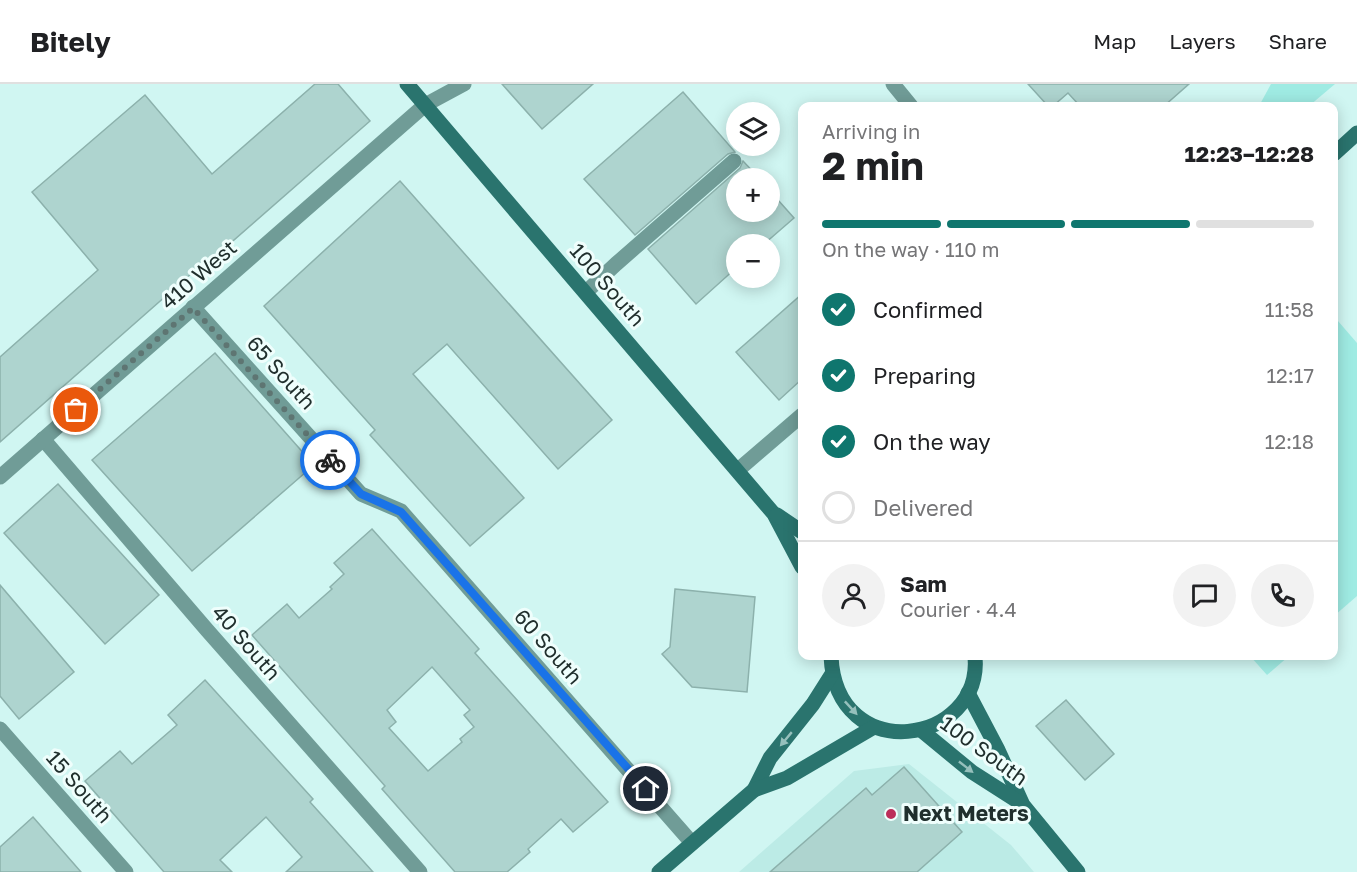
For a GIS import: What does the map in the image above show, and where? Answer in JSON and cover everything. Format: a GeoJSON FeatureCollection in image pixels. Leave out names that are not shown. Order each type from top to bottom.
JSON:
{"type":"FeatureCollection","features":[{"type":"Feature","properties":{"kind":"street","name":"100 South"},"geometry":{"type":"LineString","coordinates":[[407,84],[738,470],[774,514],[798,559]]}},
{"type":"Feature","properties":{"kind":"street"},"geometry":{"type":"LineString","coordinates":[[1338,150],[1357,133]]}},
{"type":"Feature","properties":{"kind":"street","name":"100 South"},"geometry":{"type":"LineString","coordinates":[[774,514],[798,529]]}},
{"type":"Feature","properties":{"kind":"street"},"geometry":{"type":"LineString","coordinates":[[831,660],[832,674],[840,696],[855,714],[874,727],[897,732],[921,730],[940,722],[956,710],[968,693],[974,677],[975,660]]}},
{"type":"Feature","properties":{"kind":"street"},"geometry":{"type":"LineString","coordinates":[[754,790],[770,758],[813,704],[832,674]]}},
{"type":"Feature","properties":{"kind":"street","name":"100 South"},"geometry":{"type":"LineString","coordinates":[[968,693],[998,750],[1023,805],[1078,872]]}},
{"type":"Feature","properties":{"kind":"street"},"geometry":{"type":"LineString","coordinates":[[659,872],[754,790],[787,778],[874,727]]}},
{"type":"Feature","properties":{"kind":"street","name":"100 South"},"geometry":{"type":"LineString","coordinates":[[921,730],[972,772],[1023,805]]}},
{"type":"Feature","properties":{"kind":"lane","name":"410 West"},"geometry":{"type":"LineString","coordinates":[[0,477],[425,105],[464,84]]}},
{"type":"Feature","properties":{"kind":"lane"},"geometry":{"type":"LineString","coordinates":[[893,84],[908,102]]}},
{"type":"Feature","properties":{"kind":"lane"},"geometry":{"type":"LineString","coordinates":[[586,292],[734,161]]}},
{"type":"Feature","properties":{"kind":"lane","name":"65 South"},"geometry":{"type":"LineString","coordinates":[[193,308],[361,494]]}},
{"type":"Feature","properties":{"kind":"lane"},"geometry":{"type":"LineString","coordinates":[[738,470],[798,418]]}},
{"type":"Feature","properties":{"kind":"lane","name":"40 South"},"geometry":{"type":"LineString","coordinates":[[43,439],[420,872]]}},
{"type":"Feature","properties":{"kind":"lane","name":"60 South"},"geometry":{"type":"LineString","coordinates":[[361,494],[401,512],[692,843]]}},
{"type":"Feature","properties":{"kind":"lane","name":"15 South"},"geometry":{"type":"LineString","coordinates":[[0,729],[126,872]]}},
{"type":"Feature","properties":{"kind":"shaded area"},"geometry":{"type":"Polygon","coordinates":[[[1271,84],[1335,84],[1314,102],[1261,102],[1271,84]]]}},
{"type":"Feature","properties":{"kind":"shaded area"},"geometry":{"type":"Polygon","coordinates":[[[1338,321],[1357,343],[1357,596],[1338,613],[1338,321]]]}},
{"type":"Feature","properties":{"kind":"shaded area"},"geometry":{"type":"Polygon","coordinates":[[[1254,660],[1284,660],[1267,675],[1254,660]]]}},
{"type":"Feature","properties":{"kind":"shaded area"},"geometry":{"type":"Polygon","coordinates":[[[909,764],[1011,845],[1034,872],[739,872],[854,771],[909,764]]]}},
{"type":"Feature","properties":{"kind":"building"},"geometry":{"type":"Polygon","coordinates":[[[315,84],[338,84],[370,121],[194,275],[192,273],[0,442],[0,357],[98,270],[32,192],[145,95],[212,174],[315,84]]]}},
{"type":"Feature","properties":{"kind":"building"},"geometry":{"type":"Polygon","coordinates":[[[502,84],[593,84],[542,129],[502,84]]]}},
{"type":"Feature","properties":{"kind":"building"},"geometry":{"type":"Polygon","coordinates":[[[1028,84],[1189,84],[1169,102],[1076,102],[1068,93],[1058,102],[1044,102],[1028,84]]]}},
{"type":"Feature","properties":{"kind":"building"},"geometry":{"type":"Polygon","coordinates":[[[683,92],[726,142],[726,156],[635,235],[584,179],[683,92]]]}},
{"type":"Feature","properties":{"kind":"building"},"geometry":{"type":"Polygon","coordinates":[[[743,161],[750,168],[740,168],[743,161]]]}},
{"type":"Feature","properties":{"kind":"building"},"geometry":{"type":"Polygon","coordinates":[[[726,180],[726,222],[780,222],[780,202],[794,218],[776,234],[726,234],[726,277],[696,304],[648,249],[726,180]]]}},
{"type":"Feature","properties":{"kind":"building"},"geometry":{"type":"Polygon","coordinates":[[[400,181],[612,420],[558,469],[447,344],[413,374],[524,498],[470,546],[370,435],[375,430],[264,306],[400,181]]]}},
{"type":"Feature","properties":{"kind":"building"},"geometry":{"type":"Polygon","coordinates":[[[798,298],[798,383],[779,400],[736,352],[798,298]]]}},
{"type":"Feature","properties":{"kind":"building"},"geometry":{"type":"Polygon","coordinates":[[[215,353],[314,465],[192,571],[92,460],[215,353]]]}},
{"type":"Feature","properties":{"kind":"building"},"geometry":{"type":"Polygon","coordinates":[[[58,484],[159,595],[105,644],[4,533],[58,484]]]}},
{"type":"Feature","properties":{"kind":"building"},"geometry":{"type":"Polygon","coordinates":[[[372,529],[479,649],[475,653],[608,802],[573,832],[561,819],[528,849],[530,852],[507,872],[455,872],[382,789],[385,786],[252,635],[287,604],[299,618],[332,589],[330,587],[344,574],[334,563],[372,529]],[[432,667],[387,710],[396,722],[389,728],[428,771],[462,742],[460,739],[474,727],[464,715],[470,710],[432,667]]]}},
{"type":"Feature","properties":{"kind":"building"},"geometry":{"type":"Polygon","coordinates":[[[0,585],[74,672],[19,719],[0,696],[0,585]]]}},
{"type":"Feature","properties":{"kind":"building"},"geometry":{"type":"Polygon","coordinates":[[[675,589],[755,597],[747,692],[692,687],[662,654],[670,647],[675,589]]]}},
{"type":"Feature","properties":{"kind":"building"},"geometry":{"type":"Polygon","coordinates":[[[205,680],[313,799],[310,802],[373,872],[286,872],[302,857],[266,817],[220,860],[232,872],[164,872],[85,781],[120,751],[132,764],[177,725],[168,715],[205,680]]]}},
{"type":"Feature","properties":{"kind":"building"},"geometry":{"type":"Polygon","coordinates":[[[1066,700],[1114,754],[1085,780],[1036,726],[1066,700]]]}},
{"type":"Feature","properties":{"kind":"building","name":"Next Meters"},"geometry":{"type":"Polygon","coordinates":[[[904,767],[962,832],[917,872],[770,872],[866,788],[872,795],[904,767]]]}},
{"type":"Feature","properties":{"kind":"building"},"geometry":{"type":"Polygon","coordinates":[[[33,817],[81,872],[0,872],[0,847],[33,817]]]}},
{"type":"Feature","properties":{"kind":"way so far"},"geometry":{"type":"LineString","coordinates":[[76,410],[193,308],[330,460]]}},
{"type":"Feature","properties":{"kind":"place","name":"Next Meters"},"geometry":{"type":"Point","coordinates":[891,814]}},
{"type":"Feature","properties":{"kind":"route"},"geometry":{"type":"LineString","coordinates":[[330,460],[361,494],[401,512],[646,789]]}}]}
